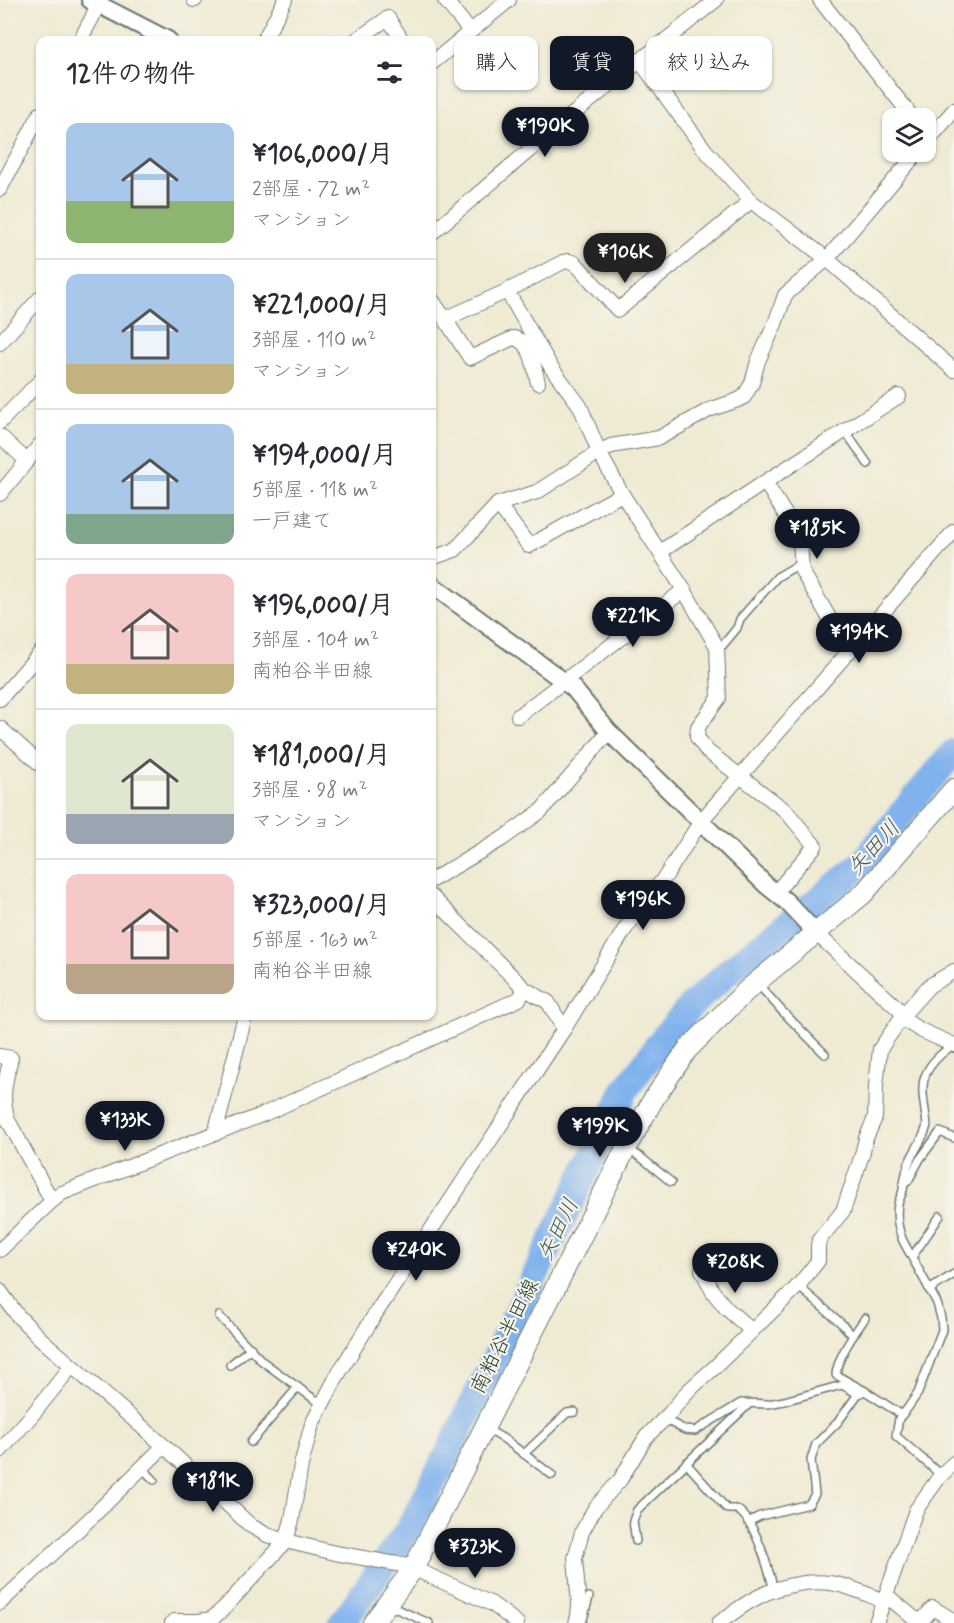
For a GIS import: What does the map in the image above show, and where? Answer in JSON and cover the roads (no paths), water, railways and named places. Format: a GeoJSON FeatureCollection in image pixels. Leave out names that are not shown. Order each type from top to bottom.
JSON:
{"type":"FeatureCollection","features":[{"type":"Feature","properties":{"kind":"main road","name":"南粕谷半田線"},"geometry":{"type":"LineString","coordinates":[[373,1623],[410,1568],[626,1148],[653,1100],[687,1050],[746,991],[815,931],[863,894],[954,789]]}},
{"type":"Feature","properties":{"kind":"street"},"geometry":{"type":"LineString","coordinates":[[266,36],[285,0]]}},
{"type":"Feature","properties":{"kind":"street"},"geometry":{"type":"LineString","coordinates":[[445,0],[470,32]]}},
{"type":"Feature","properties":{"kind":"street"},"geometry":{"type":"LineString","coordinates":[[465,36],[509,0]]}},
{"type":"Feature","properties":{"kind":"street"},"geometry":{"type":"LineString","coordinates":[[436,230],[558,126],[716,0]]}},
{"type":"Feature","properties":{"kind":"street"},"geometry":{"type":"LineString","coordinates":[[820,0],[905,108]]}},
{"type":"Feature","properties":{"kind":"street"},"geometry":{"type":"LineString","coordinates":[[82,36],[92,18],[95,1],[161,36]]}},
{"type":"Feature","properties":{"kind":"street"},"geometry":{"type":"LineString","coordinates":[[362,36],[388,18],[399,36]]}},
{"type":"Feature","properties":{"kind":"street"},"geometry":{"type":"LineString","coordinates":[[436,47],[444,44],[454,45]]}},
{"type":"Feature","properties":{"kind":"street"},"geometry":{"type":"LineString","coordinates":[[436,60],[454,45]]}},
{"type":"Feature","properties":{"kind":"street"},"geometry":{"type":"LineString","coordinates":[[640,61],[705,150],[751,201],[826,259],[954,370]]}},
{"type":"Feature","properties":{"kind":"street"},"geometry":{"type":"LineString","coordinates":[[936,129],[954,110]]}},
{"type":"Feature","properties":{"kind":"street"},"geometry":{"type":"LineString","coordinates":[[0,189],[36,122]]}},
{"type":"Feature","properties":{"kind":"street"},"geometry":{"type":"LineString","coordinates":[[436,557],[455,550],[498,504],[537,492],[599,452],[611,447],[659,438],[710,410],[744,397],[752,383],[758,361],[785,295],[826,259],[909,162]]}},
{"type":"Feature","properties":{"kind":"street"},"geometry":{"type":"LineString","coordinates":[[445,319],[569,261],[575,263],[618,310],[751,201]]}},
{"type":"Feature","properties":{"kind":"street"},"geometry":{"type":"LineString","coordinates":[[507,291],[551,367],[580,406],[599,452],[622,494],[684,590],[717,647],[719,698],[698,727],[697,737],[707,751],[786,811],[815,846],[782,897]]}},
{"type":"Feature","properties":{"kind":"street"},"geometry":{"type":"LineString","coordinates":[[0,343],[36,302]]}},
{"type":"Feature","properties":{"kind":"street"},"geometry":{"type":"LineString","coordinates":[[436,306],[470,358],[513,338],[520,339],[533,359],[538,383]]}},
{"type":"Feature","properties":{"kind":"street"},"geometry":{"type":"LineString","coordinates":[[0,422],[36,385]]}},
{"type":"Feature","properties":{"kind":"street"},"geometry":{"type":"LineString","coordinates":[[660,552],[899,396]]}},
{"type":"Feature","properties":{"kind":"street"},"geometry":{"type":"LineString","coordinates":[[0,436],[27,461]]}},
{"type":"Feature","properties":{"kind":"street"},"geometry":{"type":"LineString","coordinates":[[0,494],[36,450]]}},
{"type":"Feature","properties":{"kind":"street"},"geometry":{"type":"LineString","coordinates":[[765,482],[800,538],[802,571],[849,652]]}},
{"type":"Feature","properties":{"kind":"street"},"geometry":{"type":"LineString","coordinates":[[498,504],[529,546],[622,494]]}},
{"type":"Feature","properties":{"kind":"street"},"geometry":{"type":"LineString","coordinates":[[172,1623],[212,1619],[286,1541],[292,1520],[301,1465],[312,1424],[337,1376],[374,1316],[564,1029],[625,929],[667,874],[701,821],[954,531]]}},
{"type":"Feature","properties":{"kind":"street"},"geometry":{"type":"LineString","coordinates":[[436,588],[573,688],[609,732],[766,885],[782,897],[902,1016],[920,1030],[954,1045]]}},
{"type":"Feature","properties":{"kind":"street"},"geometry":{"type":"LineString","coordinates":[[518,716],[684,590]]}},
{"type":"Feature","properties":{"kind":"street"},"geometry":{"type":"LineString","coordinates":[[0,699],[36,657]]}},
{"type":"Feature","properties":{"kind":"street"},"geometry":{"type":"LineString","coordinates":[[0,728],[36,760]]}},
{"type":"Feature","properties":{"kind":"street"},"geometry":{"type":"LineString","coordinates":[[436,878],[502,839],[542,811],[609,732]]}},
{"type":"Feature","properties":{"kind":"street"},"geometry":{"type":"LineString","coordinates":[[436,901],[525,989],[548,1002],[564,1029]]}},
{"type":"Feature","properties":{"kind":"street"},"geometry":{"type":"LineString","coordinates":[[576,1623],[579,1605],[575,1558],[582,1532],[595,1508],[620,1480],[646,1437],[688,1391],[716,1367],[798,1286],[818,1261],[819,1240],[843,1211],[866,1138],[875,1118],[880,1049],[902,1016],[929,986],[954,971]]}},
{"type":"Feature","properties":{"kind":"street"},"geometry":{"type":"LineString","coordinates":[[0,1250],[62,1193],[264,1114],[519,999],[525,989]]}},
{"type":"Feature","properties":{"kind":"street"},"geometry":{"type":"LineString","coordinates":[[215,1134],[244,1020]]}},
{"type":"Feature","properties":{"kind":"street"},"geometry":{"type":"LineString","coordinates":[[0,1056],[11,1058],[4,1082],[4,1111],[52,1201]]}},
{"type":"Feature","properties":{"kind":"street"},"geometry":{"type":"LineString","coordinates":[[702,1270],[713,1292],[726,1308],[751,1330]]}},
{"type":"Feature","properties":{"kind":"street"},"geometry":{"type":"LineString","coordinates":[[0,1291],[18,1316],[251,1526],[267,1535],[286,1541],[410,1568],[492,1604],[517,1623]]}},
{"type":"Feature","properties":{"kind":"street"},"geometry":{"type":"LineString","coordinates":[[0,1451],[72,1366]]}},
{"type":"Feature","properties":{"kind":"street"},"geometry":{"type":"LineString","coordinates":[[0,1603],[164,1446]]}},
{"type":"Feature","properties":{"kind":"street"},"geometry":{"type":"LineString","coordinates":[[876,1623],[916,1510],[941,1475],[954,1464]]}},
{"type":"Feature","properties":{"kind":"street"},"geometry":{"type":"LineString","coordinates":[[719,1623],[745,1604],[774,1590],[801,1583],[843,1586],[885,1598],[916,1620],[923,1619],[933,1608],[954,1621]]}},
{"type":"Feature","properties":{"kind":"lane"},"geometry":{"type":"LineString","coordinates":[[845,431],[868,464]]}},
{"type":"Feature","properties":{"kind":"lane"},"geometry":{"type":"LineString","coordinates":[[717,647],[723,645],[737,628],[740,619],[777,577],[801,562]]}},
{"type":"Feature","properties":{"kind":"lane"},"geometry":{"type":"LineString","coordinates":[[757,982],[825,1054]]}},
{"type":"Feature","properties":{"kind":"lane"},"geometry":{"type":"LineString","coordinates":[[941,1475],[896,1436],[899,1418],[918,1393],[942,1330],[937,1303],[899,1232],[897,1217],[898,1204],[909,1163],[926,1131],[922,1088],[924,1078],[940,1055],[954,1045]]}},
{"type":"Feature","properties":{"kind":"lane"},"geometry":{"type":"LineString","coordinates":[[903,1185],[908,1181],[920,1159],[940,1132],[954,1138]]}},
{"type":"Feature","properties":{"kind":"lane"},"geometry":{"type":"LineString","coordinates":[[626,1148],[671,1182]]}},
{"type":"Feature","properties":{"kind":"lane"},"geometry":{"type":"LineString","coordinates":[[912,1257],[940,1216]]}},
{"type":"Feature","properties":{"kind":"lane"},"geometry":{"type":"LineString","coordinates":[[929,1290],[954,1274]]}},
{"type":"Feature","properties":{"kind":"lane"},"geometry":{"type":"LineString","coordinates":[[798,1286],[853,1336]]}},
{"type":"Feature","properties":{"kind":"lane"},"geometry":{"type":"LineString","coordinates":[[219,1316],[262,1361],[314,1399],[323,1403]]}},
{"type":"Feature","properties":{"kind":"lane"},"geometry":{"type":"LineString","coordinates":[[865,1318],[836,1367],[836,1375],[902,1415]]}},
{"type":"Feature","properties":{"kind":"lane"},"geometry":{"type":"LineString","coordinates":[[230,1365],[251,1348]]}},
{"type":"Feature","properties":{"kind":"lane"},"geometry":{"type":"LineString","coordinates":[[664,1419],[686,1430],[695,1431],[741,1403],[768,1404],[842,1385],[861,1392]]}},
{"type":"Feature","properties":{"kind":"lane"},"geometry":{"type":"LineString","coordinates":[[251,1442],[298,1387]]}},
{"type":"Feature","properties":{"kind":"lane"},"geometry":{"type":"LineString","coordinates":[[748,1522],[760,1516],[809,1504],[815,1494],[811,1460],[816,1444],[838,1422],[861,1392]]}},
{"type":"Feature","properties":{"kind":"lane"},"geometry":{"type":"LineString","coordinates":[[636,1540],[633,1521],[637,1510],[749,1404]]}},
{"type":"Feature","properties":{"kind":"lane"},"geometry":{"type":"LineString","coordinates":[[524,1454],[567,1413],[575,1412]]}},
{"type":"Feature","properties":{"kind":"lane"},"geometry":{"type":"LineString","coordinates":[[484,1428],[504,1439],[552,1475]]}},
{"type":"Feature","properties":{"kind":"lane"},"geometry":{"type":"LineString","coordinates":[[686,1463],[727,1509],[735,1509],[748,1522],[765,1557],[774,1590]]}},
{"type":"Feature","properties":{"kind":"lane"},"geometry":{"type":"LineString","coordinates":[[142,1468],[154,1480]]}},
{"type":"Feature","properties":{"kind":"lane"},"geometry":{"type":"LineString","coordinates":[[582,1623],[589,1597]]}},
{"type":"Feature","properties":{"kind":"lane"},"geometry":{"type":"LineString","coordinates":[[387,1605],[429,1623]]}},
{"type":"Feature","properties":{"kind":"waterway","name":"矢田川"},"geometry":{"type":"LineString","coordinates":[[342,1623],[410,1527],[452,1446],[626,1089],[664,1037],[692,1005],[730,970],[861,865],[954,752]]}}]}
